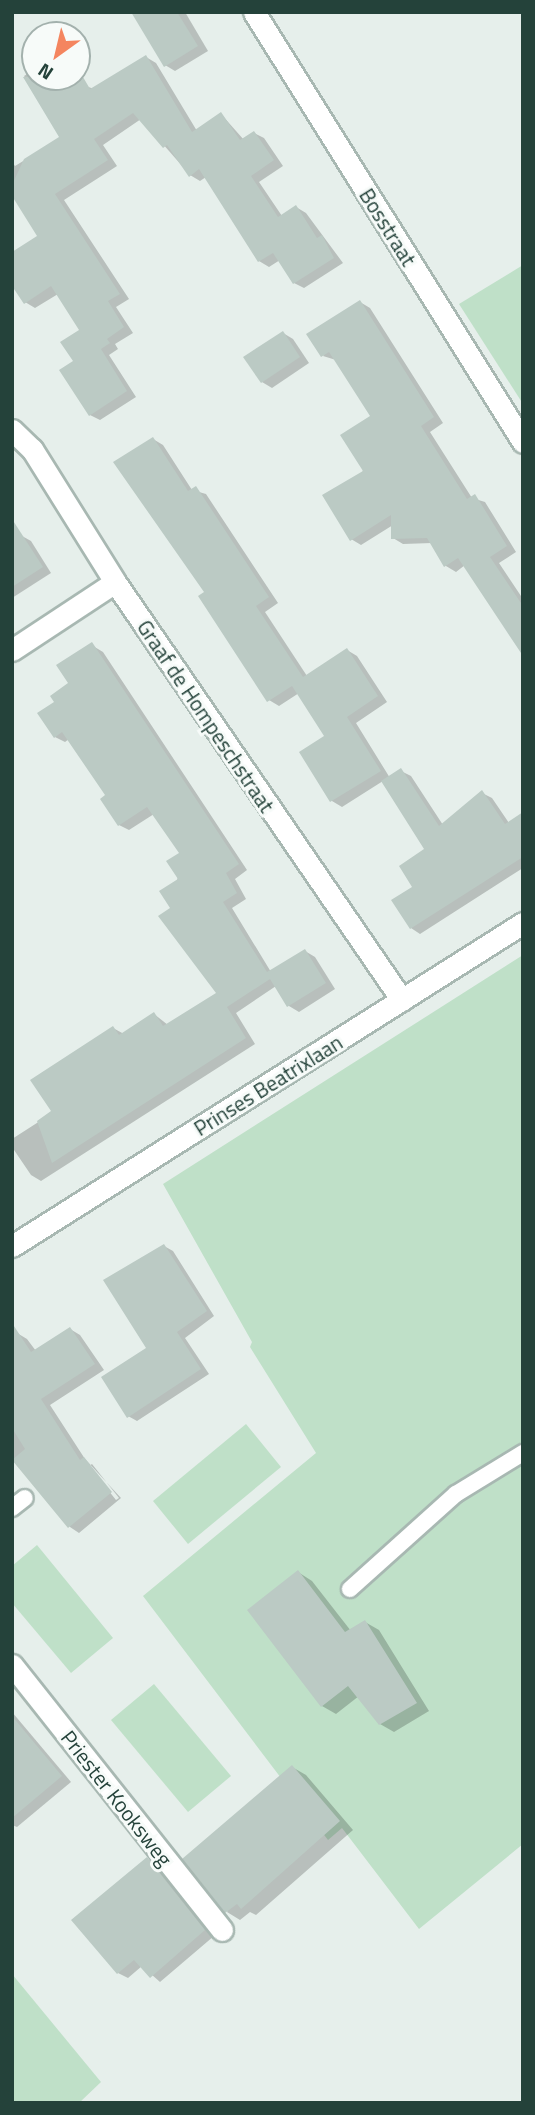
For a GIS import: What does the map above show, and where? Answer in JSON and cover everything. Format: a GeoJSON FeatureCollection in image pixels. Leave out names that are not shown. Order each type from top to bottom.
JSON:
{"type":"FeatureCollection","features":[{"type":"Feature","properties":{"kind":"street","name":"Bosstraat"},"geometry":{"type":"LineString","coordinates":[[254,12],[523,442]]}},
{"type":"Feature","properties":{"kind":"street","name":"Graaf de Hompeschstraat"},"geometry":{"type":"LineString","coordinates":[[12,430],[32,449],[115,582],[402,1000]]}},
{"type":"Feature","properties":{"kind":"street"},"geometry":{"type":"LineString","coordinates":[[12,650],[115,582]]}},
{"type":"Feature","properties":{"kind":"street","name":"Prinses Beatrixlaan"},"geometry":{"type":"LineString","coordinates":[[12,1246],[523,923]]}},
{"type":"Feature","properties":{"kind":"street","name":"Priester Kooksweg"},"geometry":{"type":"LineString","coordinates":[[12,1665],[222,1930]]}},
{"type":"Feature","properties":{"kind":"lane"},"geometry":{"type":"LineString","coordinates":[[350,1589],[456,1494],[523,1453]]}},
{"type":"Feature","properties":{"kind":"green space"},"geometry":{"type":"Polygon","coordinates":[[[523,265],[523,404],[459,304],[523,265]]]}},
{"type":"Feature","properties":{"kind":"green space"},"geometry":{"type":"Polygon","coordinates":[[[523,955],[523,1844],[419,1929],[342,1828],[328,1840],[143,1596],[316,1453],[250,1347],[252,1342],[163,1184],[523,955]]]}},
{"type":"Feature","properties":{"kind":"green space"},"geometry":{"type":"Polygon","coordinates":[[[246,1424],[281,1467],[188,1544],[153,1501],[246,1424]]]}},
{"type":"Feature","properties":{"kind":"green space"},"geometry":{"type":"Polygon","coordinates":[[[37,1545],[113,1638],[71,1673],[12,1603],[12,1566],[37,1545]]]}},
{"type":"Feature","properties":{"kind":"green space"},"geometry":{"type":"Polygon","coordinates":[[[154,1684],[231,1776],[188,1812],[111,1720],[154,1684]]]}},
{"type":"Feature","properties":{"kind":"green space"},"geometry":{"type":"Polygon","coordinates":[[[12,1974],[101,2082],[79,2103],[12,2103],[12,1974]]]}},
{"type":"Feature","properties":{"kind":"building"},"geometry":{"type":"Polygon","coordinates":[[[131,12],[177,12],[198,46],[164,67],[131,12]]]}},
{"type":"Feature","properties":{"kind":"building"},"geometry":{"type":"Polygon","coordinates":[[[146,55],[192,132],[221,112],[240,140],[254,131],[274,160],[251,176],[278,217],[296,205],[317,238],[322,235],[334,258],[293,284],[273,253],[258,262],[199,169],[189,177],[167,145],[163,148],[133,113],[94,139],[108,160],[55,194],[120,294],[108,301],[124,327],[107,339],[110,343],[101,349],[127,391],[89,416],[59,370],[73,361],[60,342],[79,330],[51,286],[24,304],[12,286],[12,252],[37,236],[12,196],[12,185],[24,159],[59,137],[31,91],[91,91],[91,88],[146,55]]]}},
{"type":"Feature","properties":{"kind":"building"},"geometry":{"type":"Polygon","coordinates":[[[360,300],[434,417],[421,426],[467,499],[475,494],[507,546],[490,557],[523,606],[523,656],[458,558],[444,567],[427,538],[391,539],[391,515],[350,541],[322,495],[363,471],[340,435],[370,416],[329,352],[321,357],[306,334],[360,300]]]}},
{"type":"Feature","properties":{"kind":"building"},"geometry":{"type":"Polygon","coordinates":[[[283,331],[300,357],[261,383],[243,357],[283,331]]]}},
{"type":"Feature","properties":{"kind":"building"},"geometry":{"type":"Polygon","coordinates":[[[153,437],[188,491],[196,486],[269,597],[256,606],[303,677],[347,648],[378,696],[347,717],[381,771],[330,802],[299,752],[324,736],[292,686],[267,702],[198,596],[204,592],[113,462],[153,437]]]}},
{"type":"Feature","properties":{"kind":"building"},"geometry":{"type":"Polygon","coordinates":[[[12,519],[43,567],[12,587],[12,519]]]}},
{"type":"Feature","properties":{"kind":"building"},"geometry":{"type":"Polygon","coordinates":[[[92,642],[239,864],[226,873],[237,893],[223,902],[267,972],[305,949],[326,983],[287,1007],[270,979],[227,1007],[246,1038],[52,1163],[37,1121],[51,1111],[30,1080],[113,1026],[119,1035],[154,1012],[163,1026],[216,993],[158,916],[170,908],[159,891],[178,879],[166,861],[179,853],[147,807],[118,826],[100,799],[105,795],[62,732],[54,738],[37,713],[54,702],[50,696],[68,683],[56,665],[92,642]]]}},
{"type":"Feature","properties":{"kind":"building"},"geometry":{"type":"Polygon","coordinates":[[[401,768],[439,826],[482,790],[505,824],[523,812],[523,857],[410,929],[391,900],[412,887],[399,866],[424,849],[381,781],[401,768]]]}},
{"type":"Feature","properties":{"kind":"building"},"geometry":{"type":"Polygon","coordinates":[[[164,1244],[207,1311],[177,1332],[201,1369],[127,1418],[101,1377],[146,1348],[103,1280],[164,1244]]]}},
{"type":"Feature","properties":{"kind":"building"},"geometry":{"type":"Polygon","coordinates":[[[12,1323],[31,1352],[70,1327],[95,1364],[41,1399],[80,1460],[84,1457],[112,1492],[68,1528],[12,1460],[25,1449],[12,1428],[12,1323]]]}},
{"type":"Feature","properties":{"kind":"building"},"geometry":{"type":"Polygon","coordinates":[[[298,1570],[345,1632],[365,1620],[417,1703],[379,1725],[348,1686],[321,1707],[247,1610],[298,1570]]]}},
{"type":"Feature","properties":{"kind":"building"},"geometry":{"type":"Polygon","coordinates":[[[12,1716],[62,1776],[12,1818],[12,1716]]]}},
{"type":"Feature","properties":{"kind":"building"},"geometry":{"type":"Polygon","coordinates":[[[292,1765],[340,1821],[241,1909],[237,1904],[225,1913],[182,1859],[292,1765]]]}},
{"type":"Feature","properties":{"kind":"building"},"geometry":{"type":"Polygon","coordinates":[[[147,1857],[205,1930],[150,1978],[134,1960],[117,1974],[71,1920],[147,1857]]]}}]}
